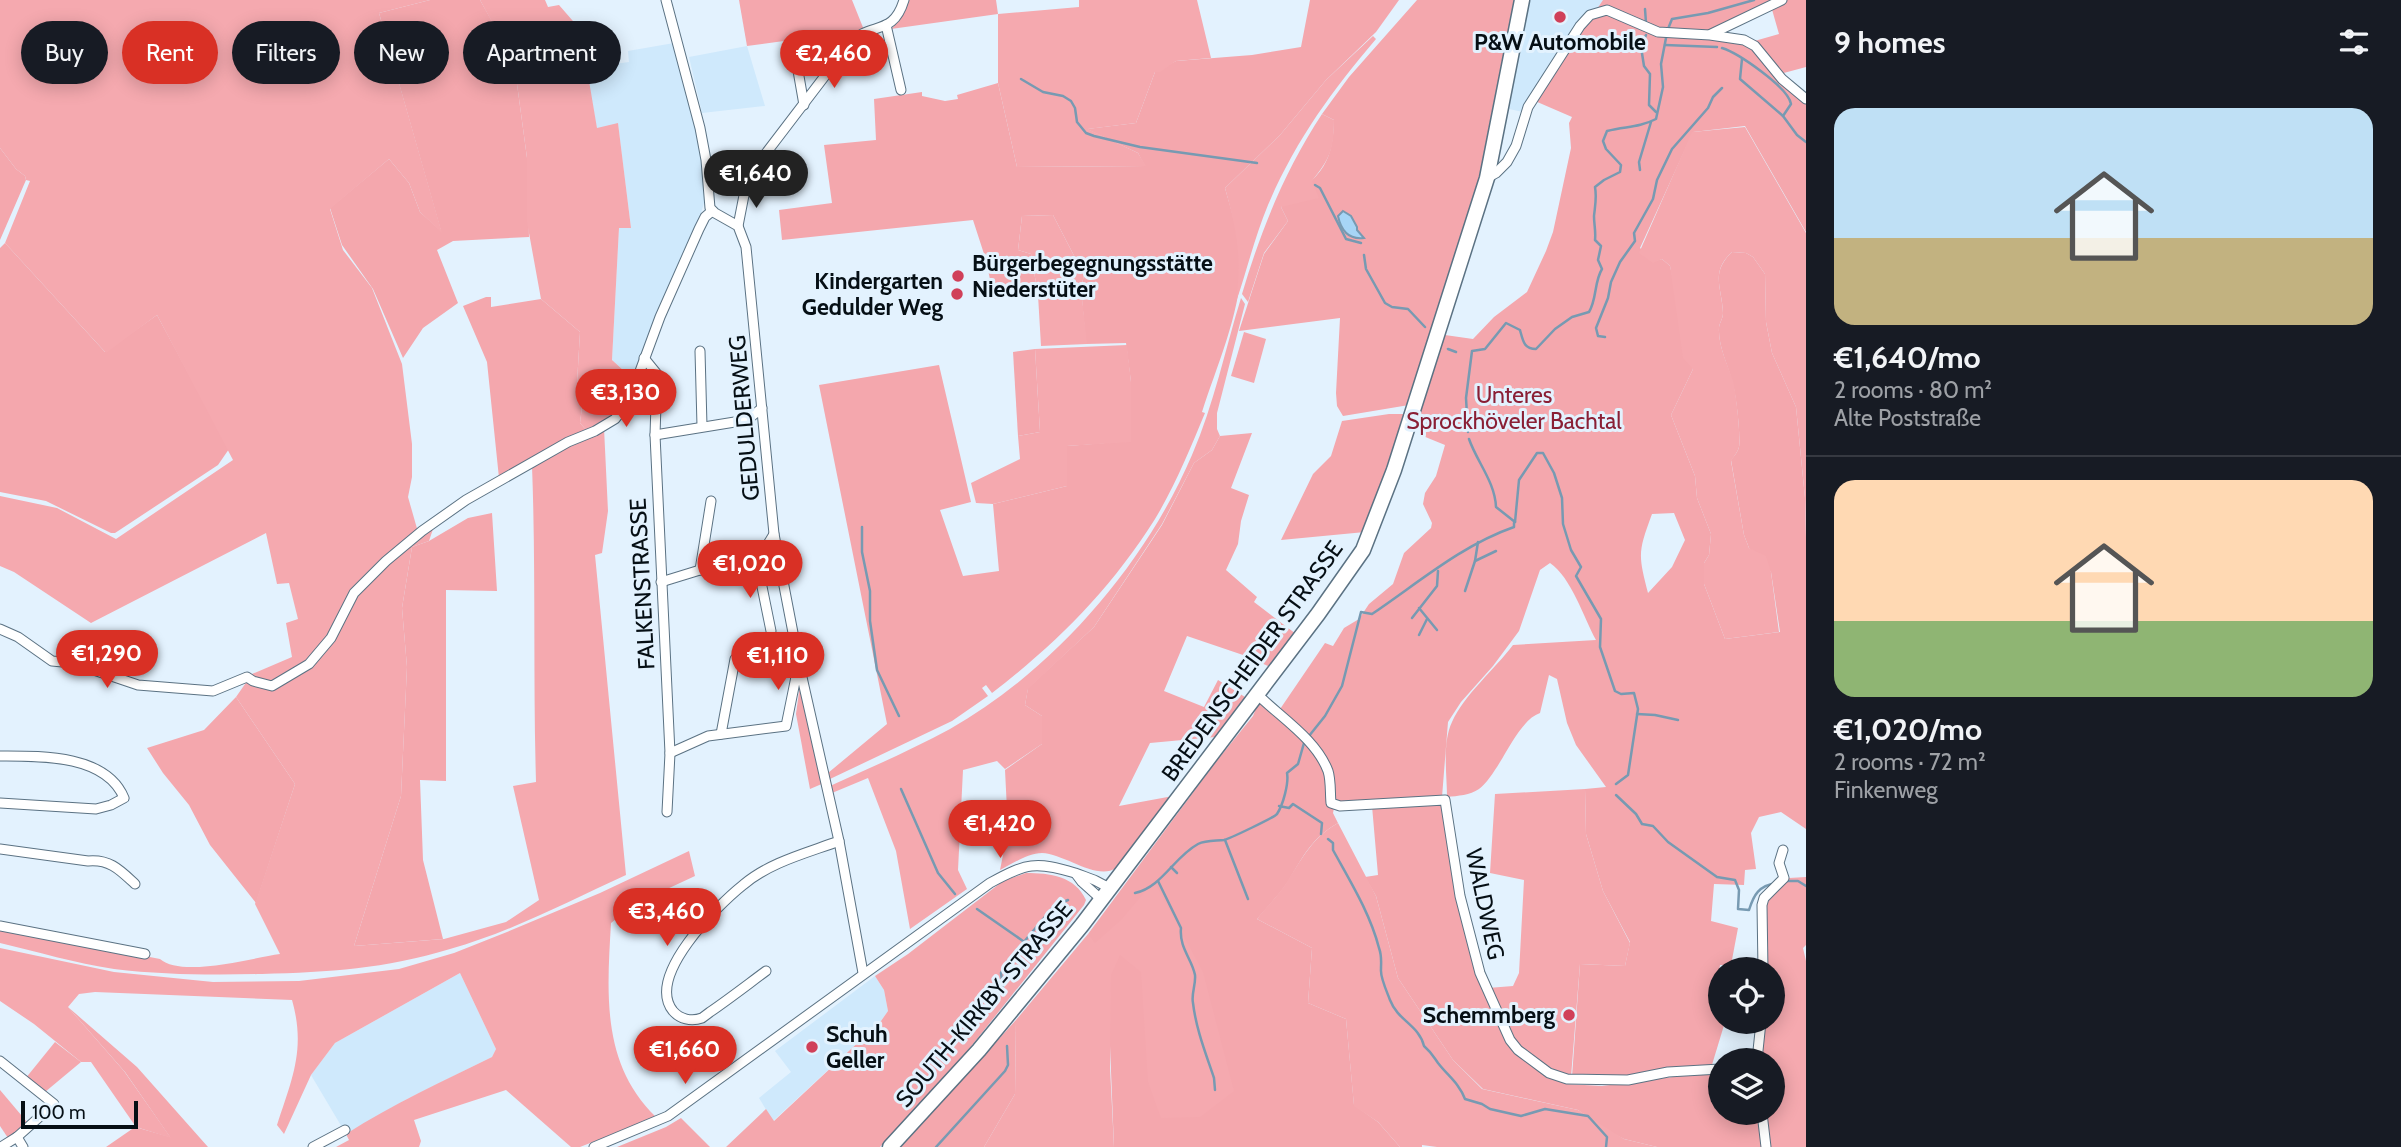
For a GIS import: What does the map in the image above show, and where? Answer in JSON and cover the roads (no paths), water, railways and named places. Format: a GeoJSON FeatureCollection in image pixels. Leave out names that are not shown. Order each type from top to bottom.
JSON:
{"type":"FeatureCollection","features":[{"type":"Feature","properties":{"kind":"main road","name":"BREDENSCHEIDER STRASSE"},"geometry":{"type":"LineString","coordinates":[[1106,895],[1345,577],[1372,530],[1394,470],[1487,178],[1522,0]]}},
{"type":"Feature","properties":{"kind":"main road","name":"SOUTH-KIRKBY-STRASSE"},"geometry":{"type":"LineString","coordinates":[[890,1147],[986,1041],[1106,895]]}},
{"type":"Feature","properties":{"kind":"street"},"geometry":{"type":"LineString","coordinates":[[666,0],[700,128],[712,211]]}},
{"type":"Feature","properties":{"kind":"street"},"geometry":{"type":"LineString","coordinates":[[712,211],[738,226],[747,185],[772,144],[853,39],[897,19],[904,0]]}},
{"type":"Feature","properties":{"kind":"street"},"geometry":{"type":"LineString","coordinates":[[1710,35],[1782,0]]}},
{"type":"Feature","properties":{"kind":"street"},"geometry":{"type":"LineString","coordinates":[[1487,178],[1507,162],[1516,146],[1528,107],[1577,31],[1590,15],[1607,10],[1653,31],[1737,38],[1751,43],[1782,79],[1806,99]]}},
{"type":"Feature","properties":{"kind":"street"},"geometry":{"type":"LineString","coordinates":[[886,25],[901,90]]}},
{"type":"Feature","properties":{"kind":"street"},"geometry":{"type":"LineString","coordinates":[[793,42],[804,105]]}},
{"type":"Feature","properties":{"kind":"street"},"geometry":{"type":"LineString","coordinates":[[0,629],[18,637],[52,661],[73,663],[138,685],[213,691],[247,677],[266,686],[280,683],[309,664],[321,652],[354,593],[386,561],[433,522],[466,500],[568,442],[596,431],[615,419],[629,401],[644,358],[699,229],[705,217],[712,211]]}},
{"type":"Feature","properties":{"kind":"street","name":"GEDULDERWEG"},"geometry":{"type":"LineString","coordinates":[[738,226],[746,247],[774,534],[799,664],[839,841],[863,973]]}},
{"type":"Feature","properties":{"kind":"street"},"geometry":{"type":"LineString","coordinates":[[700,351],[702,426]]}},
{"type":"Feature","properties":{"kind":"street","name":"FALKENSTRASSE"},"geometry":{"type":"LineString","coordinates":[[644,358],[657,374],[655,435],[670,753],[667,812]]}},
{"type":"Feature","properties":{"kind":"street"},"geometry":{"type":"LineString","coordinates":[[655,435],[747,420],[762,408]]}},
{"type":"Feature","properties":{"kind":"street"},"geometry":{"type":"LineString","coordinates":[[700,570],[711,501]]}},
{"type":"Feature","properties":{"kind":"street"},"geometry":{"type":"LineString","coordinates":[[771,631],[757,562],[774,534]]}},
{"type":"Feature","properties":{"kind":"street"},"geometry":{"type":"LineString","coordinates":[[661,582],[700,570],[757,562]]}},
{"type":"Feature","properties":{"kind":"street"},"geometry":{"type":"LineString","coordinates":[[721,734],[735,659]]}},
{"type":"Feature","properties":{"kind":"street"},"geometry":{"type":"LineString","coordinates":[[670,753],[708,736],[786,726],[799,664]]}},
{"type":"Feature","properties":{"kind":"street","name":"WALDWEG"},"geometry":{"type":"LineString","coordinates":[[1257,694],[1301,734],[1319,756],[1328,772],[1331,803],[1340,806],[1446,800],[1460,896],[1480,973],[1510,1040],[1529,1060],[1559,1077],[1578,1080],[1628,1080],[1668,1072],[1708,1070]]}},
{"type":"Feature","properties":{"kind":"street"},"geometry":{"type":"LineString","coordinates":[[0,756],[59,757],[82,763],[120,788],[124,799],[96,808],[0,803]]}},
{"type":"Feature","properties":{"kind":"street"},"geometry":{"type":"LineString","coordinates":[[766,971],[702,1018],[684,1020],[674,1013],[668,1003],[670,974],[698,928],[744,883],[769,868],[839,841]]}},
{"type":"Feature","properties":{"kind":"street"},"geometry":{"type":"LineString","coordinates":[[0,849],[88,861],[100,860],[112,865],[135,884]]}},
{"type":"Feature","properties":{"kind":"street"},"geometry":{"type":"LineString","coordinates":[[1763,957],[1762,905],[1764,898],[1784,878],[1779,863],[1783,850]]}},
{"type":"Feature","properties":{"kind":"street"},"geometry":{"type":"LineString","coordinates":[[594,1147],[668,1116],[863,973],[990,883],[1010,872],[1041,864],[1057,866],[1086,875],[1106,895]]}},
{"type":"Feature","properties":{"kind":"street"},"geometry":{"type":"LineString","coordinates":[[0,926],[145,954]]}},
{"type":"Feature","properties":{"kind":"street"},"geometry":{"type":"LineString","coordinates":[[0,1061],[54,1104],[17,1138],[1,1147]]}},
{"type":"Feature","properties":{"kind":"street"},"geometry":{"type":"LineString","coordinates":[[1763,1125],[1766,1147]]}},
{"type":"Feature","properties":{"kind":"street"},"geometry":{"type":"LineString","coordinates":[[313,1147],[345,1130]]}},
{"type":"Feature","properties":{"kind":"street"},"geometry":{"type":"LineString","coordinates":[[17,1138],[23,1147]]}},
{"type":"Feature","properties":{"kind":"water"},"geometry":{"type":"Polygon","coordinates":[[[1343,211],[1351,216],[1364,238],[1350,236],[1343,230],[1338,216],[1343,211]]]}},
{"type":"Feature","properties":{"kind":"waterway"},"geometry":{"type":"LineString","coordinates":[[1668,29],[1672,19],[1708,13],[1754,0]]}},
{"type":"Feature","properties":{"kind":"waterway"},"geometry":{"type":"LineString","coordinates":[[1645,9],[1646,23]]}},
{"type":"Feature","properties":{"kind":"waterway"},"geometry":{"type":"LineString","coordinates":[[1646,35],[1641,47],[1644,66],[1650,74],[1649,105],[1656,112]]}},
{"type":"Feature","properties":{"kind":"waterway"},"geometry":{"type":"LineString","coordinates":[[1468,432],[1466,398],[1472,351],[1485,349],[1506,323],[1520,330],[1526,346],[1536,349],[1555,329],[1572,317],[1589,312],[1602,269],[1598,260],[1601,246],[1595,240],[1595,187],[1620,172],[1621,165],[1606,149],[1603,141],[1607,131],[1656,119],[1663,87],[1661,64],[1666,38]]}},
{"type":"Feature","properties":{"kind":"waterway"},"geometry":{"type":"LineString","coordinates":[[1665,45],[1717,47]]}},
{"type":"Feature","properties":{"kind":"waterway"},"geometry":{"type":"LineString","coordinates":[[1722,48],[1750,63],[1781,89],[1791,104],[1783,116],[1797,135],[1806,142]]}},
{"type":"Feature","properties":{"kind":"waterway"},"geometry":{"type":"LineString","coordinates":[[1742,59],[1740,79],[1783,116]]}},
{"type":"Feature","properties":{"kind":"waterway"},"geometry":{"type":"LineString","coordinates":[[1021,79],[1043,92],[1063,96],[1071,101],[1077,122],[1086,133],[1094,136],[1140,147],[1257,163]]}},
{"type":"Feature","properties":{"kind":"waterway"},"geometry":{"type":"LineString","coordinates":[[1605,337],[1598,336],[1596,328],[1608,298],[1611,282],[1620,262],[1635,241],[1634,233],[1653,199],[1657,180],[1672,149],[1722,88]]}},
{"type":"Feature","properties":{"kind":"waterway"},"geometry":{"type":"LineString","coordinates":[[1640,170],[1639,162],[1651,122]]}},
{"type":"Feature","properties":{"kind":"waterway"},"geometry":{"type":"LineString","coordinates":[[1315,185],[1320,188],[1346,239],[1361,243]]}},
{"type":"Feature","properties":{"kind":"waterway"},"geometry":{"type":"LineString","coordinates":[[1364,255],[1366,269],[1385,303],[1392,307],[1408,309],[1425,327]]}},
{"type":"Feature","properties":{"kind":"waterway"},"geometry":{"type":"LineString","coordinates":[[1448,349],[1456,352]]}},
{"type":"Feature","properties":{"kind":"waterway"},"geometry":{"type":"LineString","coordinates":[[1469,439],[1489,481],[1496,507],[1515,522]]}},
{"type":"Feature","properties":{"kind":"waterway"},"geometry":{"type":"LineString","coordinates":[[1515,522],[1519,480],[1537,453],[1543,453],[1554,473],[1562,498],[1563,524],[1571,550],[1581,567],[1576,576],[1601,619],[1600,647],[1615,691],[1621,694],[1634,693],[1638,709],[1628,775],[1616,784]]}},
{"type":"Feature","properties":{"kind":"waterway"},"geometry":{"type":"LineString","coordinates":[[1309,736],[1325,716],[1342,686],[1361,612],[1372,614],[1458,554],[1514,527],[1514,523]]}},
{"type":"Feature","properties":{"kind":"waterway"},"geometry":{"type":"LineString","coordinates":[[862,527],[862,552],[870,591],[870,621],[877,670],[899,716]]}},
{"type":"Feature","properties":{"kind":"waterway"},"geometry":{"type":"LineString","coordinates":[[1465,591],[1478,542]]}},
{"type":"Feature","properties":{"kind":"waterway"},"geometry":{"type":"LineString","coordinates":[[1475,561],[1496,551]]}},
{"type":"Feature","properties":{"kind":"waterway"},"geometry":{"type":"LineString","coordinates":[[1412,618],[1437,586],[1438,571]]}},
{"type":"Feature","properties":{"kind":"waterway"},"geometry":{"type":"LineString","coordinates":[[1419,608],[1437,630]]}},
{"type":"Feature","properties":{"kind":"waterway"},"geometry":{"type":"LineString","coordinates":[[1419,635],[1427,619]]}},
{"type":"Feature","properties":{"kind":"waterway"},"geometry":{"type":"LineString","coordinates":[[1637,714],[1678,720]]}},
{"type":"Feature","properties":{"kind":"waterway"},"geometry":{"type":"LineString","coordinates":[[1135,893],[1153,885],[1198,844],[1228,839],[1277,814],[1285,794],[1287,773],[1298,764],[1304,743]]}},
{"type":"Feature","properties":{"kind":"waterway"},"geometry":{"type":"LineString","coordinates":[[901,789],[938,873],[955,894]]}},
{"type":"Feature","properties":{"kind":"waterway"},"geometry":{"type":"LineString","coordinates":[[1616,795],[1636,814],[1642,824],[1653,826],[1668,842],[1717,877],[1735,880],[1739,890],[1738,909],[1749,910],[1758,892],[1765,886],[1776,883]]}},
{"type":"Feature","properties":{"kind":"waterway"},"geometry":{"type":"LineString","coordinates":[[1279,806],[1289,808],[1293,804],[1322,823],[1321,834]]}},
{"type":"Feature","properties":{"kind":"waterway"},"geometry":{"type":"LineString","coordinates":[[1328,839],[1333,843],[1333,850],[1370,922],[1381,954],[1381,972],[1390,1000],[1398,1013],[1418,1033],[1424,1046],[1465,1099],[1490,1109],[1521,1116],[1545,1109],[1588,1116],[1607,1137],[1606,1147]]}},
{"type":"Feature","properties":{"kind":"waterway"},"geometry":{"type":"LineString","coordinates":[[1225,840],[1248,899]]}},
{"type":"Feature","properties":{"kind":"waterway"},"geometry":{"type":"LineString","coordinates":[[1171,867],[1177,873]]}},
{"type":"Feature","properties":{"kind":"waterway"},"geometry":{"type":"LineString","coordinates":[[1158,881],[1181,928],[1182,942],[1193,969],[1194,1013],[1214,1078],[1215,1090]]}},
{"type":"Feature","properties":{"kind":"waterway"},"geometry":{"type":"LineString","coordinates":[[1786,881],[1798,881],[1806,886]]}},
{"type":"Feature","properties":{"kind":"waterway"},"geometry":{"type":"LineString","coordinates":[[1003,988],[1001,973],[1008,961],[1054,906],[1068,900]]}},
{"type":"Feature","properties":{"kind":"waterway"},"geometry":{"type":"LineString","coordinates":[[977,909],[1023,941]]}},
{"type":"Feature","properties":{"kind":"waterway"},"geometry":{"type":"LineString","coordinates":[[936,1147],[1005,1071],[1008,1065],[1007,1046]]}},
{"type":"Feature","properties":{"kind":"place","name":"P&W Automobile"},"geometry":{"type":"Point","coordinates":[1560,17]}},
{"type":"Feature","properties":{"kind":"place","name":"Bürgerbegegnungsstätte Niederstüter"},"geometry":{"type":"Point","coordinates":[958,276]}},
{"type":"Feature","properties":{"kind":"place","name":"Kindergarten Gedulder Weg"},"geometry":{"type":"Point","coordinates":[957,294]}},
{"type":"Feature","properties":{"kind":"place","name":"Schemmberg"},"geometry":{"type":"Point","coordinates":[1569,1015]}},
{"type":"Feature","properties":{"kind":"place","name":"Schuh Geller"},"geometry":{"type":"Point","coordinates":[812,1047]}},
{"type":"Feature","properties":{"kind":"park label","name":"Unteres Sprockhöveler Bachtal"},"geometry":{"type":"Point","coordinates":[1514,408]}}]}
